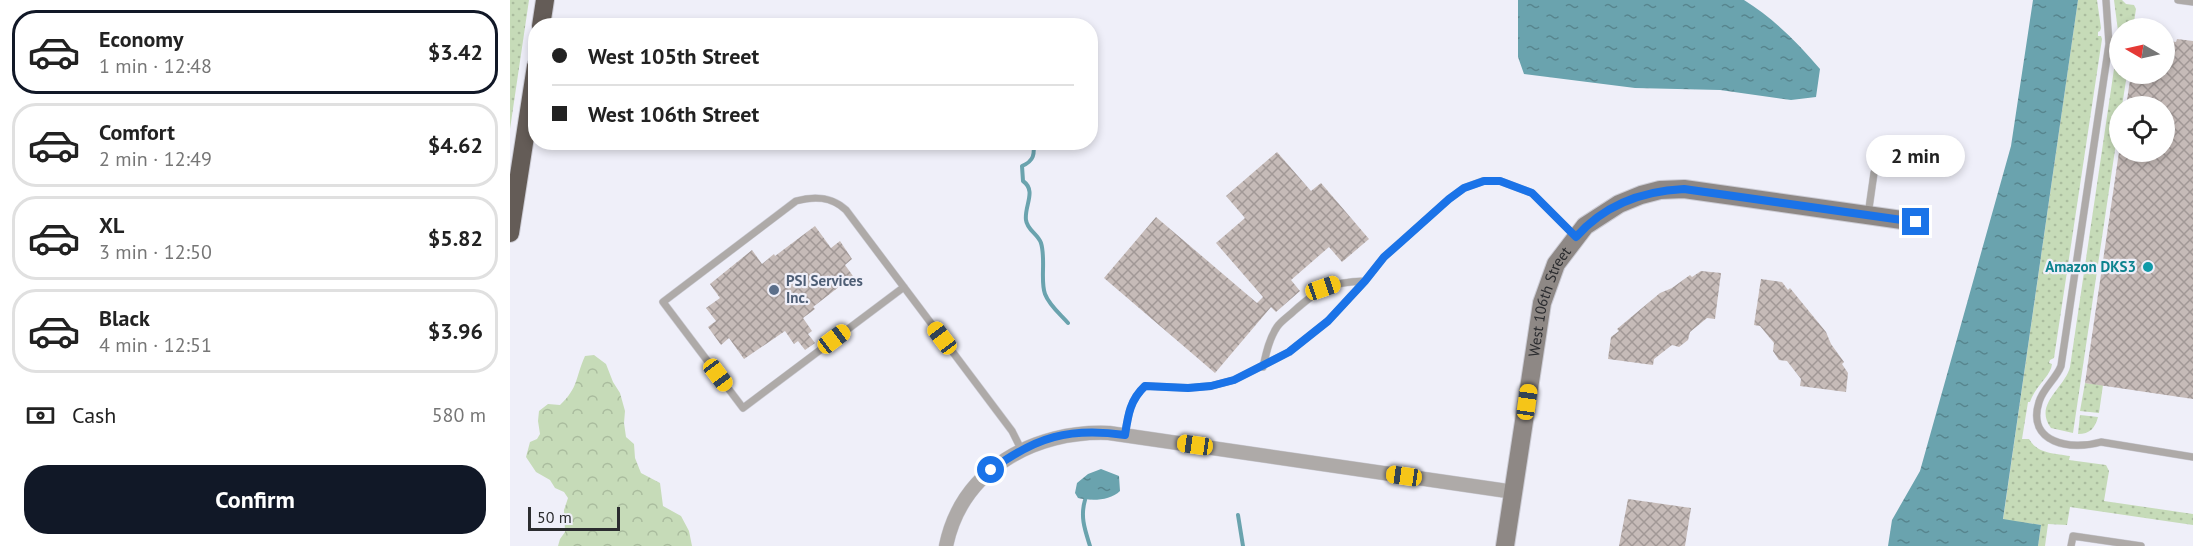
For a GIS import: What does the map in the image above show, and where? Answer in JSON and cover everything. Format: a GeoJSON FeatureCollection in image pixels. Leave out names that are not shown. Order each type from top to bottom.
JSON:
{"type":"FeatureCollection","features":[{"type":"Feature","properties":{"kind":"highway"},"geometry":{"type":"LineString","coordinates":[[542,18],[545,0]]}},
{"type":"Feature","properties":{"kind":"highway"},"geometry":{"type":"LineString","coordinates":[[510,233],[528,117]]}},
{"type":"Feature","properties":{"kind":"street","name":"West 106th Street"},"geometry":{"type":"LineString","coordinates":[[1505,546],[1542,303],[1556,264],[1576,237],[1593,220],[1619,204],[1641,195],[1660,190],[1684,189],[1916,222]]}},
{"type":"Feature","properties":{"kind":"street"},"geometry":{"type":"LineString","coordinates":[[946,546],[955,519],[971,492],[991,470],[1021,449],[1053,437],[1073,433],[1100,432],[1125,435],[1514,492]]}},
{"type":"Feature","properties":{"kind":"lane"},"geometry":{"type":"LineString","coordinates":[[2106,0],[2109,44],[2061,366],[2039,401],[2037,423],[2040,433],[2046,439],[2055,442],[2088,446],[2100,442],[2193,457]]}},
{"type":"Feature","properties":{"kind":"lane"},"geometry":{"type":"LineString","coordinates":[[2178,0],[2193,2]]}},
{"type":"Feature","properties":{"kind":"lane"},"geometry":{"type":"LineString","coordinates":[[1869,215],[1874,173]]}},
{"type":"Feature","properties":{"kind":"lane"},"geometry":{"type":"LineString","coordinates":[[1125,435],[1128,411],[1136,395],[1145,386],[1188,388],[1211,386],[1234,380],[1289,352],[1328,321],[1384,257],[1464,188],[1484,181],[1500,181],[1532,193],[1576,237]]}},
{"type":"Feature","properties":{"kind":"lane"},"geometry":{"type":"LineString","coordinates":[[904,287],[743,408],[663,302],[795,201],[815,197],[832,201],[846,210],[904,287],[1012,431],[1021,449]]}},
{"type":"Feature","properties":{"kind":"lane"},"geometry":{"type":"LineString","coordinates":[[1263,367],[1268,345],[1277,327],[1300,306],[1323,288],[1340,282],[1365,281]]}},
{"type":"Feature","properties":{"kind":"lane"},"geometry":{"type":"LineString","coordinates":[[2071,546],[2073,536],[2141,546]]}},
{"type":"Feature","properties":{"kind":"green space"},"geometry":{"type":"Polygon","coordinates":[[[510,0],[529,0],[510,129],[510,0]]]}},
{"type":"Feature","properties":{"kind":"green space"},"geometry":{"type":"Polygon","coordinates":[[[2078,0],[2097,0],[2101,28],[2098,36],[2102,39],[2054,358],[2049,363],[2052,364],[2049,373],[2028,402],[2022,439],[2029,439],[2042,450],[2070,456],[2069,460],[2106,465],[2109,471],[2104,501],[2193,514],[2193,525],[2070,507],[2067,525],[2048,524],[2045,546],[2038,546],[2041,525],[2003,520],[2078,0]]]}},
{"type":"Feature","properties":{"kind":"green space"},"geometry":{"type":"Polygon","coordinates":[[[2114,0],[2122,0],[2126,4],[2134,5],[2136,9],[2135,18],[2116,18],[2114,0]]]}},
{"type":"Feature","properties":{"kind":"green space"},"geometry":{"type":"Polygon","coordinates":[[[2112,84],[2125,84],[2124,96],[2110,96],[2112,84]]]}},
{"type":"Feature","properties":{"kind":"green space"},"geometry":{"type":"Polygon","coordinates":[[[2109,103],[2109,162],[2113,162],[2073,433],[2051,428],[2046,419],[2048,404],[2070,367],[2109,103]]]}},
{"type":"Feature","properties":{"kind":"green space"},"geometry":{"type":"Polygon","coordinates":[[[594,355],[606,364],[620,393],[625,411],[626,437],[634,444],[635,458],[641,473],[660,483],[663,506],[681,516],[689,531],[692,546],[558,546],[565,532],[564,510],[568,498],[564,492],[555,488],[550,480],[536,472],[526,457],[530,442],[537,439],[540,434],[539,411],[548,404],[560,405],[566,399],[574,387],[585,356],[594,355]]]}},
{"type":"Feature","properties":{"kind":"green space"},"geometry":{"type":"Polygon","coordinates":[[[2085,383],[2103,385],[2099,413],[2080,411],[2085,383]]]}},
{"type":"Feature","properties":{"kind":"green space"},"geometry":{"type":"Polygon","coordinates":[[[2080,415],[2098,417],[2091,430],[2078,434],[2080,415]]]}},
{"type":"Feature","properties":{"kind":"water"},"geometry":{"type":"Polygon","coordinates":[[[1518,0],[1744,0],[1785,32],[1820,69],[1816,97],[1791,100],[1720,90],[1635,88],[1524,74],[1518,57],[1518,0]]]}},
{"type":"Feature","properties":{"kind":"water"},"geometry":{"type":"Polygon","coordinates":[[[2033,0],[2078,0],[2003,519],[2041,525],[2038,546],[1888,546],[1892,520],[1920,471],[2011,146],[2033,0]]]}},
{"type":"Feature","properties":{"kind":"water"},"geometry":{"type":"Polygon","coordinates":[[[1101,469],[1119,476],[1120,491],[1111,497],[1100,499],[1078,498],[1075,493],[1077,483],[1088,474],[1101,469]]]}},
{"type":"Feature","properties":{"kind":"building","name":"Amazon DKS3"},"geometry":{"type":"Polygon","coordinates":[[[2177,39],[2193,41],[2193,399],[2085,383],[2118,162],[2175,162],[2175,96],[2128,96],[2129,84],[2175,84],[2177,39]]]}},
{"type":"Feature","properties":{"kind":"building"},"geometry":{"type":"Polygon","coordinates":[[[1277,152],[1311,191],[1321,183],[1369,239],[1342,262],[1329,247],[1291,280],[1300,291],[1276,312],[1271,307],[1215,373],[1104,278],[1156,217],[1257,303],[1263,297],[1216,243],[1245,218],[1226,196],[1277,152]]]}},
{"type":"Feature","properties":{"kind":"building","name":"PSI Services Inc."},"geometry":{"type":"Polygon","coordinates":[[[815,226],[831,248],[840,241],[852,259],[845,265],[853,276],[813,307],[815,309],[803,318],[812,331],[808,334],[815,343],[805,350],[798,341],[794,344],[785,331],[744,359],[729,338],[721,345],[708,327],[716,321],[706,308],[720,298],[710,284],[752,250],[762,264],[815,226]]]}},
{"type":"Feature","properties":{"kind":"building"},"geometry":{"type":"Polygon","coordinates":[[[1701,271],[1721,273],[1715,319],[1707,318],[1690,332],[1688,340],[1679,347],[1672,345],[1654,359],[1653,365],[1608,359],[1611,337],[1619,331],[1617,329],[1660,293],[1701,271]]]}},
{"type":"Feature","properties":{"kind":"building"},"geometry":{"type":"Polygon","coordinates":[[[1761,279],[1782,282],[1788,290],[1790,288],[1826,332],[1848,373],[1846,392],[1800,386],[1801,379],[1787,361],[1779,360],[1773,351],[1774,343],[1760,326],[1754,325],[1761,279]]]}},
{"type":"Feature","properties":{"kind":"building"},"geometry":{"type":"Polygon","coordinates":[[[1628,499],[1691,508],[1685,546],[1619,546],[1628,499]]]}},
{"type":"Feature","properties":{"kind":"waterway"},"geometry":{"type":"LineString","coordinates":[[1034,150],[1033,157],[1022,166],[1023,181],[1030,194],[1026,220],[1028,227],[1041,243],[1045,294],[1052,306],[1068,323]]}},
{"type":"Feature","properties":{"kind":"waterway"},"geometry":{"type":"LineString","coordinates":[[1085,500],[1083,518],[1090,546]]}},
{"type":"Feature","properties":{"kind":"waterway"},"geometry":{"type":"LineString","coordinates":[[1238,515],[1243,546]]}},
{"type":"Feature","properties":{"kind":"place","name":"Amazon DKS3"},"geometry":{"type":"Point","coordinates":[2148,267]}},
{"type":"Feature","properties":{"kind":"place","name":"PSI Services Inc."},"geometry":{"type":"Point","coordinates":[774,290]}},
{"type":"Feature","properties":{"kind":"route"},"geometry":{"type":"LineString","coordinates":[[991,470],[1021,449],[1053,437],[1091,432],[1125,435],[1128,411],[1136,395],[1145,386],[1188,388],[1211,386],[1234,380],[1289,352],[1328,321],[1384,257],[1449,199],[1464,188],[1484,181],[1500,181],[1532,193],[1576,237],[1585,226],[1619,204],[1660,190],[1709,191],[1916,222]]}}]}
